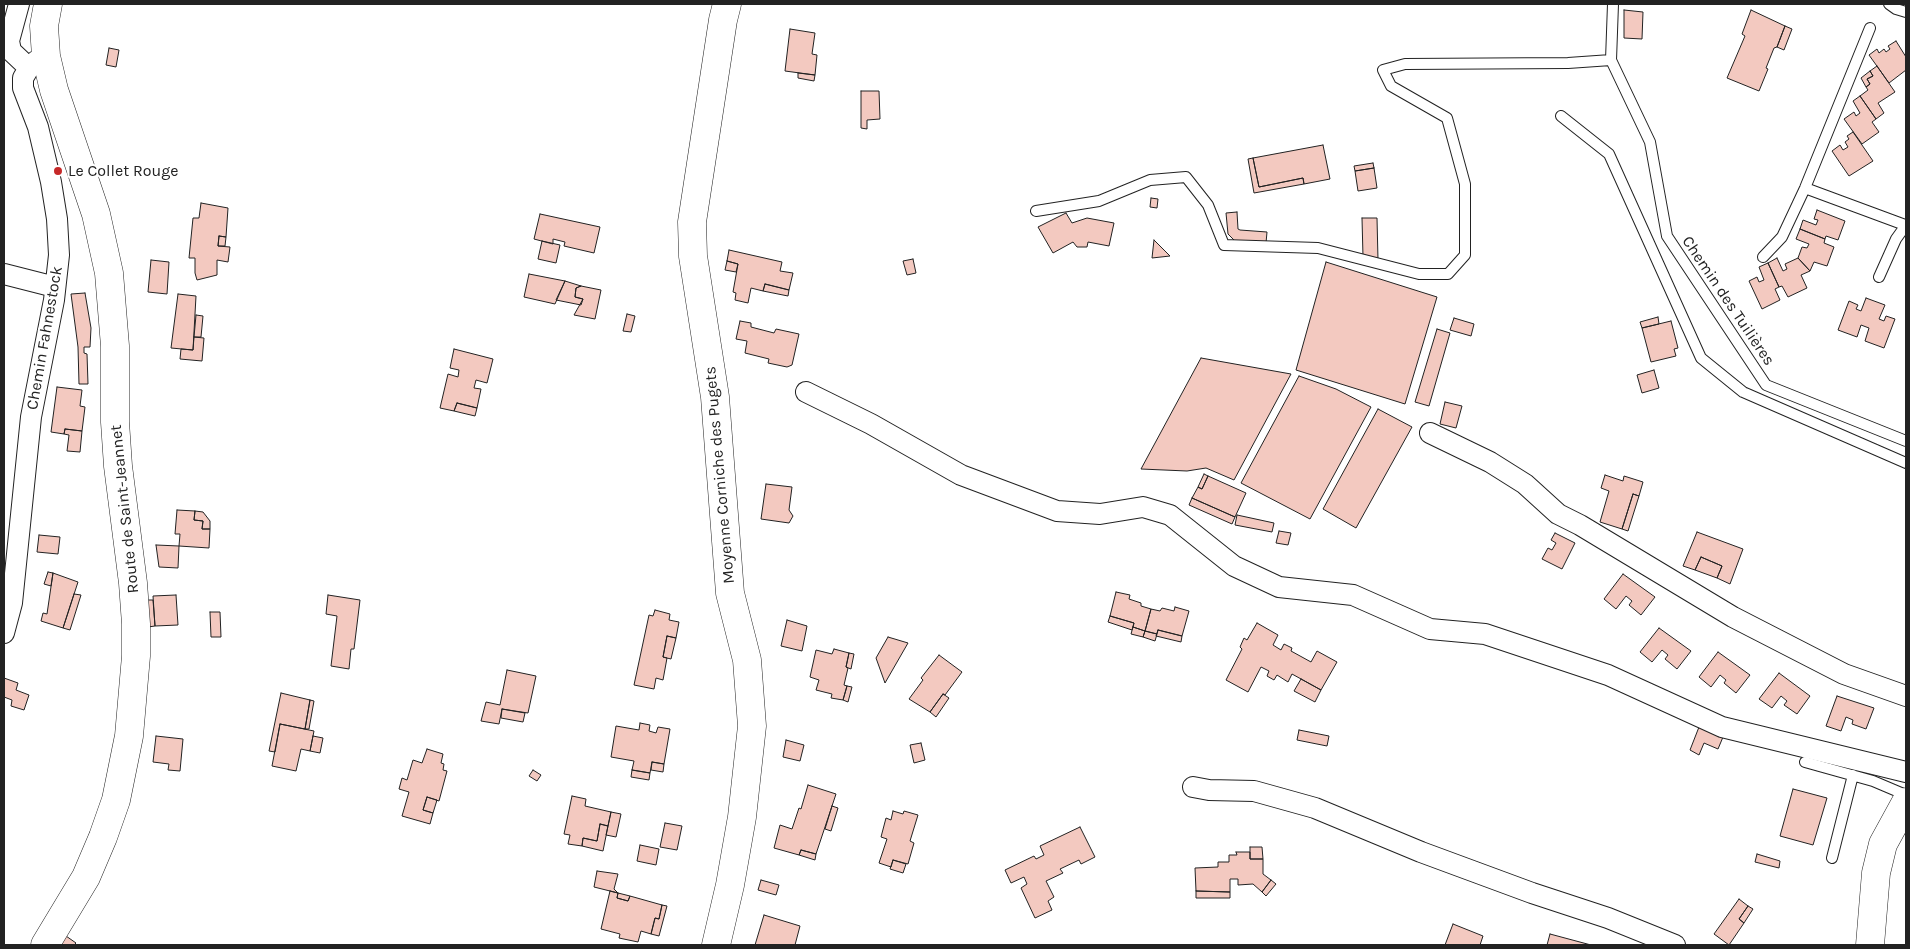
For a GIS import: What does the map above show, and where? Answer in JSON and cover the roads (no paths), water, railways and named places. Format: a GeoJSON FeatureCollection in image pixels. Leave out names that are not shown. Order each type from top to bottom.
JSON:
{"type":"FeatureCollection","features":[{"type":"Feature","properties":{"kind":"main road","name":"Route de Saint-Jeannet"},"geometry":{"type":"LineString","coordinates":[[45,945],[86,877],[116,800],[129,736],[136,656],[133,583],[118,466],[115,422],[115,346],[109,273],[96,214],[54,90],[37,62],[48,4]]}},
{"type":"Feature","properties":{"kind":"main road","name":"Moyenne Corniche des Pugets"},"geometry":{"type":"LineString","coordinates":[[716,945],[730,885],[742,817],[752,726],[747,660],[730,592],[715,397],[693,256],[692,222],[727,4]]}},
{"type":"Feature","properties":{"kind":"main road"},"geometry":{"type":"LineString","coordinates":[[1870,945],[1876,873],[1883,844],[1906,802]]}},
{"type":"Feature","properties":{"kind":"street"},"geometry":{"type":"LineString","coordinates":[[18,4],[9,37],[9,45],[12,51],[37,62]]}},
{"type":"Feature","properties":{"kind":"street","name":"Chemin Fahnestock"},"geometry":{"type":"LineString","coordinates":[[4,633],[31,416],[55,287],[59,255],[57,219],[44,152],[38,127],[23,88],[23,78],[37,62]]}},
{"type":"Feature","properties":{"kind":"street"},"geometry":{"type":"LineString","coordinates":[[4,274],[55,287]]}},
{"type":"Feature","properties":{"kind":"street"},"geometry":{"type":"LineString","coordinates":[[806,392],[871,424],[961,475],[1057,511],[1100,514],[1143,507],[1152,509],[1170,515],[1234,566],[1279,586],[1353,595],[1430,629],[1485,634],[1608,675],[1722,727],[1906,772]]}},
{"type":"Feature","properties":{"kind":"street"},"geometry":{"type":"LineString","coordinates":[[1430,433],[1490,462],[1525,484],[1558,514],[1580,525],[1733,617],[1844,674],[1906,696]]}},
{"type":"Feature","properties":{"kind":"street"},"geometry":{"type":"LineString","coordinates":[[1193,787],[1209,790],[1254,791],[1315,808],[1421,852],[1532,893],[1608,918],[1675,945]]}},
{"type":"Feature","properties":{"kind":"lane","name":"Chemin des Tuilières"},"geometry":{"type":"LineString","coordinates":[[1612,4],[1611,60],[1650,142],[1667,236],[1766,384],[1906,441]]}},
{"type":"Feature","properties":{"kind":"lane"},"geometry":{"type":"LineString","coordinates":[[1889,4],[1896,9],[1906,12]]}},
{"type":"Feature","properties":{"kind":"lane"},"geometry":{"type":"LineString","coordinates":[[1763,256],[1782,237],[1805,188],[1870,28]]}},
{"type":"Feature","properties":{"kind":"lane"},"geometry":{"type":"LineString","coordinates":[[1036,211],[1099,201],[1150,180],[1186,177],[1208,205],[1224,245],[1318,248],[1419,274],[1448,274],[1465,255],[1465,184],[1447,118],[1391,86],[1383,70],[1404,64],[1568,63],[1611,60]]}},
{"type":"Feature","properties":{"kind":"lane"},"geometry":{"type":"LineString","coordinates":[[1561,116],[1610,154],[1701,358],[1743,392],[1906,463]]}},
{"type":"Feature","properties":{"kind":"lane"},"geometry":{"type":"LineString","coordinates":[[1805,188],[1906,225],[1896,239],[1879,278]]}},
{"type":"Feature","properties":{"kind":"lane"},"geometry":{"type":"LineString","coordinates":[[4,584],[8,600]]}},
{"type":"Feature","properties":{"kind":"lane"},"geometry":{"type":"LineString","coordinates":[[1805,762],[1873,781],[1906,795]]}},
{"type":"Feature","properties":{"kind":"lane"},"geometry":{"type":"LineString","coordinates":[[1832,858],[1853,776]]}},
{"type":"Feature","properties":{"kind":"place","name":"Le Collet Rouge"},"geometry":{"type":"Point","coordinates":[58,171]}}]}
